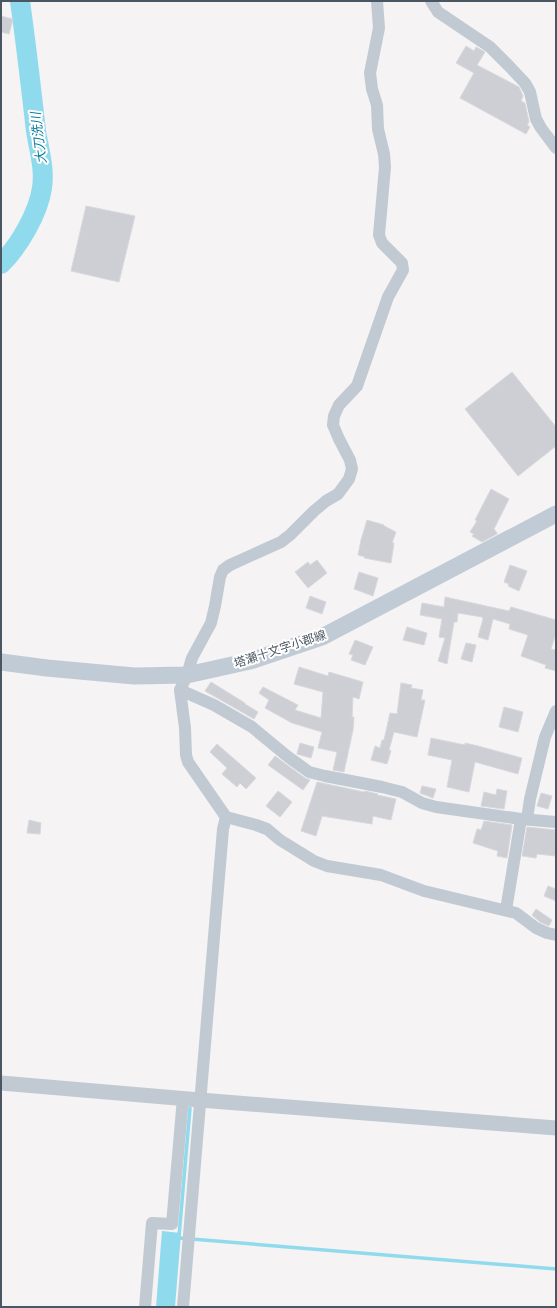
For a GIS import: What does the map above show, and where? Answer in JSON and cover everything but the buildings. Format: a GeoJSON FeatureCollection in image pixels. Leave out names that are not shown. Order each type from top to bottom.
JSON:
{"type":"FeatureCollection","features":[{"type":"Feature","properties":{"kind":"main road","name":"塔瀬十文字小郡線"},"geometry":{"type":"LineString","coordinates":[[1,662],[134,676],[183,683],[322,637],[556,514]]}},
{"type":"Feature","properties":{"kind":"street"},"geometry":{"type":"LineString","coordinates":[[377,1],[379,28],[370,73],[372,89],[378,105],[378,128],[384,154],[385,167],[380,235],[382,243],[402,262],[403,270],[388,297],[357,386],[339,405],[334,416],[333,425],[350,460],[352,469],[348,479],[338,494],[326,501],[314,511],[281,542],[230,565],[223,570],[220,577],[211,623],[192,658],[183,683],[186,755],[188,762],[226,817],[256,825],[267,830],[314,861],[327,866],[381,875],[424,891],[516,913],[541,931],[556,935]]}},
{"type":"Feature","properties":{"kind":"street"},"geometry":{"type":"LineString","coordinates":[[431,1],[438,12],[490,47],[525,83],[530,92],[536,119],[556,148]]}},
{"type":"Feature","properties":{"kind":"street"},"geometry":{"type":"LineString","coordinates":[[183,683],[214,705],[252,727],[309,772],[402,792],[422,803],[436,807],[556,822]]}},
{"type":"Feature","properties":{"kind":"street"},"geometry":{"type":"LineString","coordinates":[[506,910],[524,819],[545,737],[556,711]]}},
{"type":"Feature","properties":{"kind":"street"},"geometry":{"type":"LineString","coordinates":[[183,1307],[222,837],[226,817]]}},
{"type":"Feature","properties":{"kind":"street"},"geometry":{"type":"LineString","coordinates":[[1,1083],[556,1128]]}},
{"type":"Feature","properties":{"kind":"street"},"geometry":{"type":"LineString","coordinates":[[146,1307],[152,1223],[172,1224],[183,1098]]}},
{"type":"Feature","properties":{"kind":"water"},"geometry":{"type":"Polygon","coordinates":[[[162,1231],[181,1233],[175,1307],[156,1307],[162,1231]]]}},
{"type":"Feature","properties":{"kind":"waterway","name":"大刀洗川"},"geometry":{"type":"LineString","coordinates":[[1,264],[8,257],[27,229],[40,198],[43,181],[20,1]]}},
{"type":"Feature","properties":{"kind":"waterway"},"geometry":{"type":"LineString","coordinates":[[179,1236],[190,1108]]}},
{"type":"Feature","properties":{"kind":"waterway"},"geometry":{"type":"LineString","coordinates":[[179,1238],[556,1269]]}}]}
